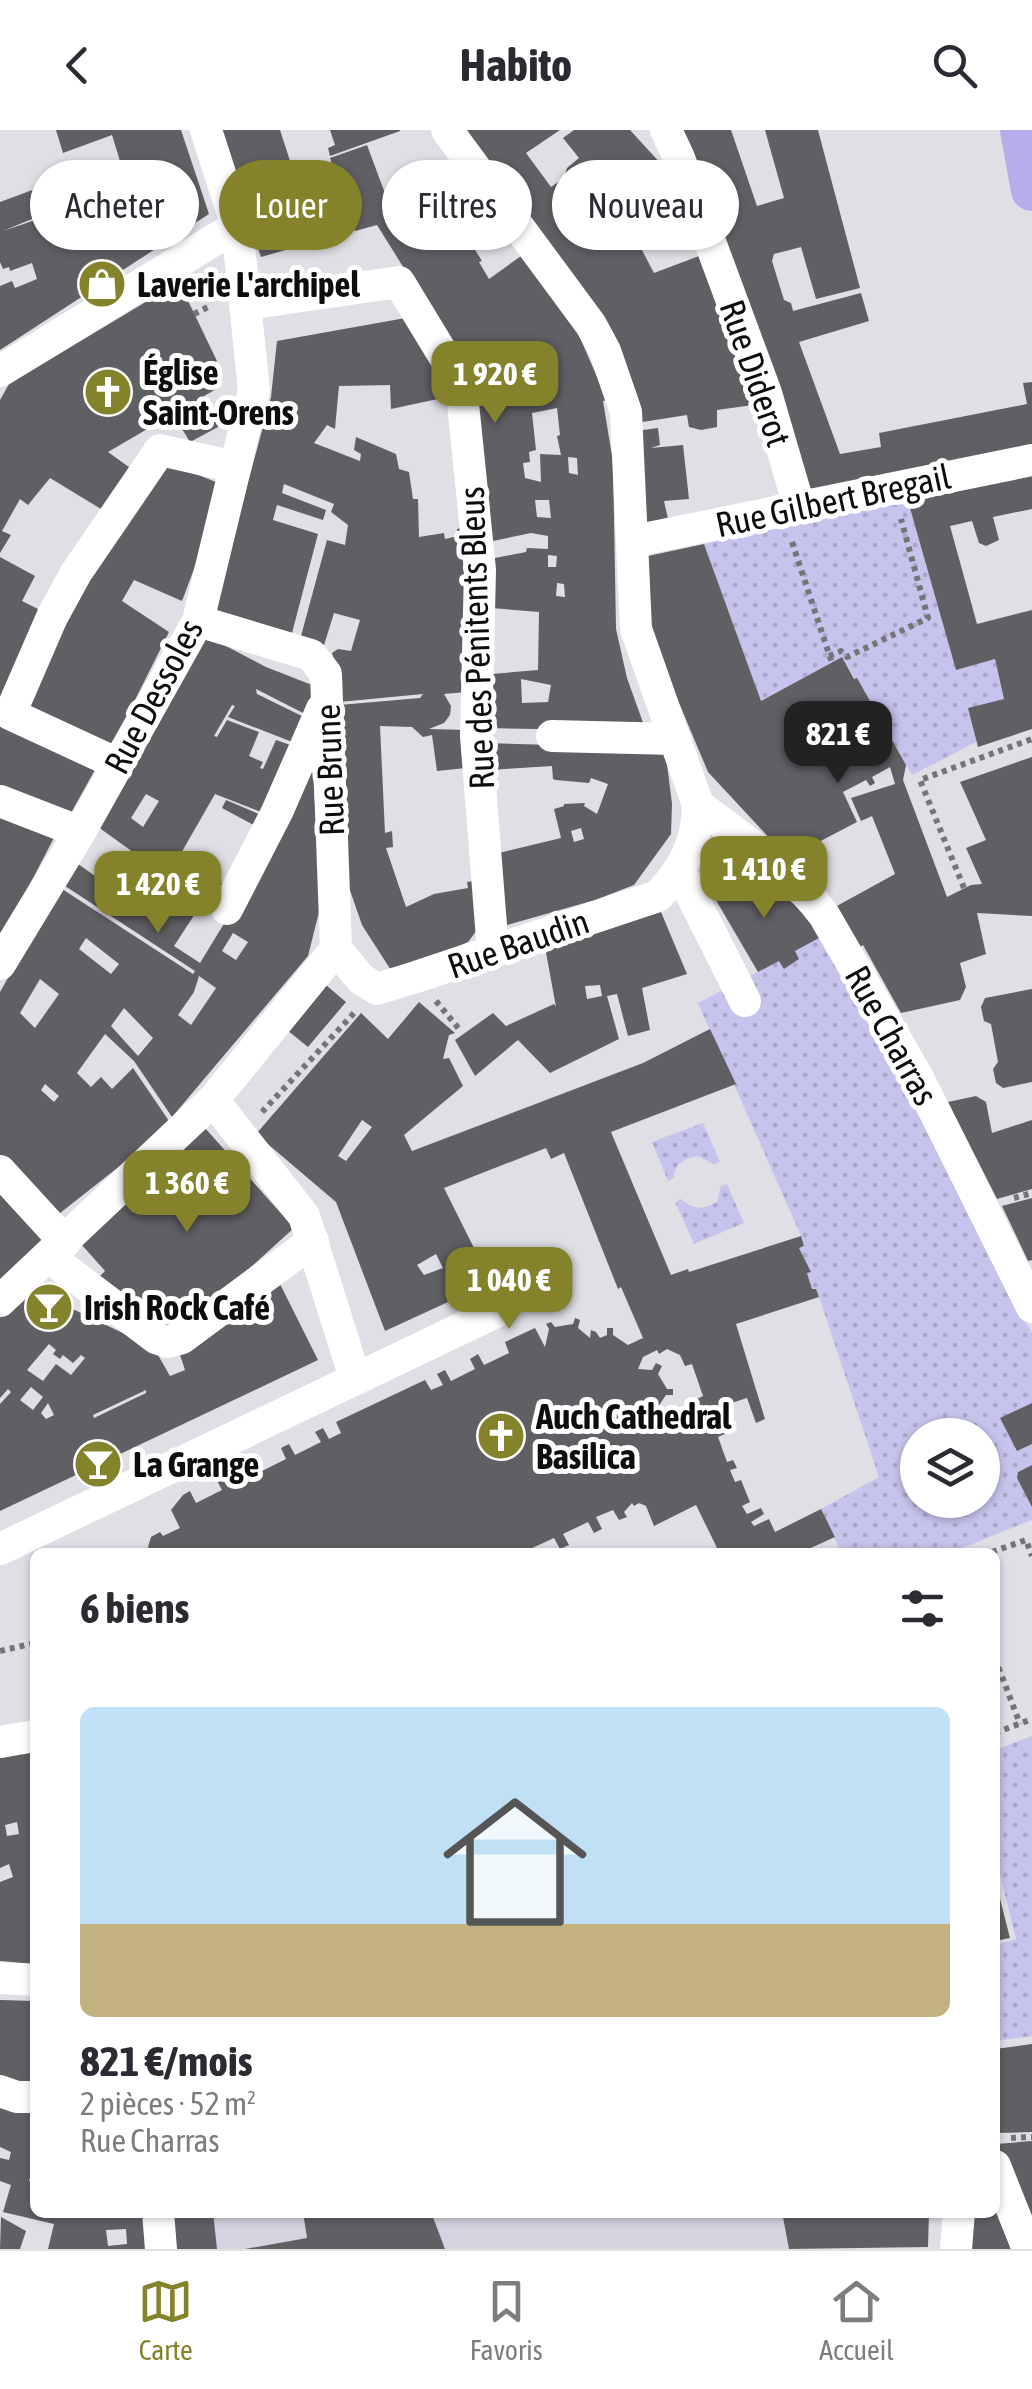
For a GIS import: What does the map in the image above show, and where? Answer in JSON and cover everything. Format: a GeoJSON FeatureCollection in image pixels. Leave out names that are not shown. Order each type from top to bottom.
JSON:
{"type":"FeatureCollection","features":[{"type":"Feature","properties":{"kind":"main road"},"geometry":{"type":"LineString","coordinates":[[1021,130],[1032,190]]}},
{"type":"Feature","properties":{"kind":"street","name":"Rue Dessoles"},"geometry":{"type":"LineString","coordinates":[[206,130],[219,172]]}},
{"type":"Feature","properties":{"kind":"street"},"geometry":{"type":"LineString","coordinates":[[447,130],[592,325],[626,412],[636,629],[698,806],[698,829],[691,852],[669,884],[745,1000]]}},
{"type":"Feature","properties":{"kind":"street","name":"Rue Diderot"},"geometry":{"type":"LineString","coordinates":[[666,130],[766,394],[793,516]]}},
{"type":"Feature","properties":{"kind":"street"},"geometry":{"type":"LineString","coordinates":[[0,370],[219,236]]}},
{"type":"Feature","properties":{"kind":"street","name":"Rue Dessoles"},"geometry":{"type":"LineString","coordinates":[[1,960],[80,832],[198,622],[254,390],[239,250]]}},
{"type":"Feature","properties":{"kind":"street","name":"Rue des Pénitents Bleus"},"geometry":{"type":"LineString","coordinates":[[246,304],[399,282],[461,384],[480,570],[476,736],[493,951]]}},
{"type":"Feature","properties":{"kind":"street"},"geometry":{"type":"LineString","coordinates":[[118,764],[10,714],[52,617],[76,573],[160,450],[235,467]]}},
{"type":"Feature","properties":{"kind":"street","name":"Rue Gilbert Bregail"},"geometry":{"type":"LineString","coordinates":[[634,541],[793,516],[1032,460]]}},
{"type":"Feature","properties":{"kind":"street","name":"Rue Brune"},"geometry":{"type":"LineString","coordinates":[[198,622],[311,655],[326,674],[336,949]]}},
{"type":"Feature","properties":{"kind":"street"},"geometry":{"type":"LineString","coordinates":[[227,908],[277,812],[326,700]]}},
{"type":"Feature","properties":{"kind":"street"},"geometry":{"type":"LineString","coordinates":[[552,736],[675,739]]}},
{"type":"Feature","properties":{"kind":"street"},"geometry":{"type":"LineString","coordinates":[[0,801],[80,832]]}},
{"type":"Feature","properties":{"kind":"street","name":"Rue Charras"},"geometry":{"type":"LineString","coordinates":[[698,806],[780,868],[824,915],[917,1076],[1032,1307]]}},
{"type":"Feature","properties":{"kind":"street","name":"Rue Baudin"},"geometry":{"type":"LineString","coordinates":[[377,988],[493,951],[669,884]]}},
{"type":"Feature","properties":{"kind":"street"},"geometry":{"type":"LineString","coordinates":[[0,1302],[213,1100],[336,949],[360,979],[377,988]]}},
{"type":"Feature","properties":{"kind":"street"},"geometry":{"type":"LineString","coordinates":[[213,1100],[304,1216],[355,1378]]}},
{"type":"Feature","properties":{"kind":"street"},"geometry":{"type":"LineString","coordinates":[[0,1171],[57,1249],[156,1338],[168,1342],[182,1338],[313,1241]]}},
{"type":"Feature","properties":{"kind":"street"},"geometry":{"type":"LineString","coordinates":[[0,1548],[498,1311]]}},
{"type":"Feature","properties":{"kind":"street"},"geometry":{"type":"LineString","coordinates":[[0,1742],[30,1737]]}},
{"type":"Feature","properties":{"kind":"street"},"geometry":{"type":"LineString","coordinates":[[0,1978],[30,1980]]}},
{"type":"Feature","properties":{"kind":"street"},"geometry":{"type":"LineString","coordinates":[[0,2090],[30,2097]]}},
{"type":"Feature","properties":{"kind":"street"},"geometry":{"type":"LineString","coordinates":[[1000,2179],[1028,2249]]}},
{"type":"Feature","properties":{"kind":"street"},"geometry":{"type":"LineString","coordinates":[[158,2218],[161,2249]]}},
{"type":"Feature","properties":{"kind":"street"},"geometry":{"type":"LineString","coordinates":[[956,2249],[959,2218]]}},
{"type":"Feature","properties":{"kind":"path"},"geometry":{"type":"LineString","coordinates":[[793,516],[792,542],[830,660],[841,650],[847,657],[928,618],[899,514]]}},
{"type":"Feature","properties":{"kind":"path"},"geometry":{"type":"LineString","coordinates":[[792,542],[810,538]]}},
{"type":"Feature","properties":{"kind":"path"},"geometry":{"type":"LineString","coordinates":[[964,888],[920,780],[1032,739]]}},
{"type":"Feature","properties":{"kind":"path"},"geometry":{"type":"LineString","coordinates":[[240,1135],[377,988]]}},
{"type":"Feature","properties":{"kind":"path"},"geometry":{"type":"LineString","coordinates":[[1000,1549],[1026,1540],[1032,1556]]}},
{"type":"Feature","properties":{"kind":"path"},"geometry":{"type":"LineString","coordinates":[[0,1652],[30,1644]]}},
{"type":"Feature","properties":{"kind":"path"},"geometry":{"type":"LineString","coordinates":[[1000,1671],[1020,1724]]}},
{"type":"Feature","properties":{"kind":"path"},"geometry":{"type":"LineString","coordinates":[[1000,1731],[1032,1719]]}},
{"type":"Feature","properties":{"kind":"shaded area"},"geometry":{"type":"Polygon","coordinates":[[[908,501],[956,670],[995,659],[1004,699],[978,741],[912,775],[842,657],[761,701],[704,544],[908,501]]]}},
{"type":"Feature","properties":{"kind":"shaded area"},"geometry":{"type":"Polygon","coordinates":[[[819,938],[908,1081],[1032,1333],[1032,1465],[1018,1472],[1032,1507],[1032,1520],[962,1548],[839,1548],[821,1509],[879,1477],[819,1297],[812,1289],[807,1273],[810,1271],[799,1248],[804,1246],[801,1236],[698,1003],[779,961],[785,968],[799,959],[795,951],[819,938]]]}},
{"type":"Feature","properties":{"kind":"shaded area"},"geometry":{"type":"Polygon","coordinates":[[[703,1123],[720,1162],[713,1164],[698,1156],[689,1159],[678,1165],[674,1178],[668,1181],[652,1142],[703,1123]]]}},
{"type":"Feature","properties":{"kind":"shaded area"},"geometry":{"type":"Polygon","coordinates":[[[727,1184],[744,1223],[694,1244],[675,1202],[681,1199],[694,1207],[708,1206],[717,1202],[721,1186],[727,1184]]]}},
{"type":"Feature","properties":{"kind":"shaded area"},"geometry":{"type":"Polygon","coordinates":[[[1032,1736],[1032,2036],[1000,2040],[1000,1944],[1016,1939],[1000,1875],[1000,1748],[1032,1736]]]}},
{"type":"Feature","properties":{"kind":"shaded area"},"geometry":{"type":"Polygon","coordinates":[[[170,2218],[783,2218],[789,2249],[173,2249],[170,2218]]]}},
{"type":"Feature","properties":{"kind":"building"},"geometry":{"type":"Polygon","coordinates":[[[56,130],[181,130],[191,160],[120,160],[112,135],[63,153],[56,130]]]}},
{"type":"Feature","properties":{"kind":"building"},"geometry":{"type":"Polygon","coordinates":[[[218,130],[280,130],[290,160],[228,160],[218,130]]]}},
{"type":"Feature","properties":{"kind":"building"},"geometry":{"type":"Polygon","coordinates":[[[330,130],[400,131],[330,156],[328,148],[335,145],[330,130]]]}},
{"type":"Feature","properties":{"kind":"building"},"geometry":{"type":"Polygon","coordinates":[[[465,130],[560,130],[526,153],[531,160],[483,160],[465,130]]]}},
{"type":"Feature","properties":{"kind":"building"},"geometry":{"type":"Polygon","coordinates":[[[574,130],[630,130],[658,160],[577,160],[579,158],[563,138],[574,130]]]}},
{"type":"Feature","properties":{"kind":"building"},"geometry":{"type":"Polygon","coordinates":[[[683,130],[731,130],[757,206],[784,198],[765,130],[818,130],[860,288],[816,299],[801,247],[774,254],[772,261],[784,300],[791,303],[793,311],[861,293],[869,321],[799,342],[840,454],[881,447],[879,433],[1027,404],[1023,383],[1032,382],[1032,445],[811,494],[725,250],[739,250],[739,160],[694,160],[683,130]]]}},
{"type":"Feature","properties":{"kind":"building"},"geometry":{"type":"Polygon","coordinates":[[[367,145],[382,185],[382,233],[377,225],[362,229],[362,160],[330,158],[367,145]]]}},
{"type":"Feature","properties":{"kind":"building"},"geometry":{"type":"Polygon","coordinates":[[[532,161],[552,186],[552,250],[642,250],[654,273],[699,256],[753,405],[717,410],[717,427],[701,430],[689,427],[687,415],[636,423],[532,245],[532,161]]]}},
{"type":"Feature","properties":{"kind":"building"},"geometry":{"type":"Polygon","coordinates":[[[199,184],[209,214],[199,221],[199,184]]]}},
{"type":"Feature","properties":{"kind":"building"},"geometry":{"type":"Polygon","coordinates":[[[30,191],[30,220],[3,231],[30,222],[30,250],[154,250],[0,350],[0,286],[12,281],[15,288],[37,279],[32,263],[10,271],[9,267],[3,269],[0,202],[30,191]]]}},
{"type":"Feature","properties":{"kind":"building"},"geometry":{"type":"Polygon","coordinates":[[[259,250],[286,250],[261,257],[259,250]]]}},
{"type":"Feature","properties":{"kind":"building"},"geometry":{"type":"Polygon","coordinates":[[[393,250],[475,250],[489,279],[521,256],[578,333],[607,400],[603,401],[613,462],[616,629],[627,678],[646,731],[485,728],[492,674],[538,670],[539,612],[491,608],[490,559],[526,552],[527,548],[548,549],[548,536],[531,533],[488,542],[469,380],[489,371],[483,355],[465,366],[393,250]],[[534,364],[520,371],[514,383],[522,383],[523,394],[545,398],[539,384],[542,382],[534,364]],[[557,408],[532,413],[536,450],[529,452],[530,462],[523,463],[525,478],[541,482],[540,454],[561,455],[557,408]],[[568,457],[569,473],[578,475],[577,458],[568,457]],[[535,500],[537,517],[551,518],[549,500],[535,500]],[[548,555],[548,567],[556,567],[557,556],[548,555]],[[557,583],[556,596],[565,597],[564,584],[557,583]],[[521,679],[522,703],[548,702],[551,685],[521,679]]]}},
{"type":"Feature","properties":{"kind":"building","name":"Église Saint-Orens"},"geometry":{"type":"Polygon","coordinates":[[[179,282],[217,361],[208,366],[220,387],[204,396],[220,426],[190,442],[173,414],[108,452],[133,470],[106,512],[50,478],[28,505],[20,499],[2,531],[11,535],[0,553],[0,400],[9,384],[179,282]]]}},
{"type":"Feature","properties":{"kind":"building"},"geometry":{"type":"Polygon","coordinates":[[[411,317],[452,396],[391,409],[390,385],[339,386],[335,429],[327,425],[314,443],[360,461],[361,454],[354,450],[356,437],[396,454],[399,469],[409,472],[413,499],[418,499],[419,537],[444,533],[445,539],[458,536],[457,529],[468,527],[466,692],[444,694],[451,706],[450,715],[444,723],[429,729],[466,730],[466,768],[437,771],[432,735],[423,737],[412,727],[380,726],[385,833],[392,831],[393,847],[386,848],[406,907],[434,894],[468,888],[467,882],[473,881],[477,930],[468,942],[394,975],[362,925],[343,870],[339,705],[420,698],[423,694],[339,702],[332,653],[338,649],[351,651],[360,620],[334,613],[324,645],[301,636],[327,540],[345,545],[348,525],[331,512],[334,504],[284,484],[282,493],[326,510],[323,520],[277,505],[273,520],[318,534],[292,633],[213,612],[271,397],[277,341],[411,317]]]}},
{"type":"Feature","properties":{"kind":"building"},"geometry":{"type":"Polygon","coordinates":[[[658,428],[660,445],[651,448],[683,445],[689,499],[664,501],[669,523],[647,526],[636,431],[658,428]]]}},
{"type":"Feature","properties":{"kind":"building"},"geometry":{"type":"Polygon","coordinates":[[[160,460],[216,482],[200,553],[182,601],[134,580],[122,601],[169,632],[118,734],[103,754],[21,705],[40,660],[160,460]]]}},
{"type":"Feature","properties":{"kind":"building"},"geometry":{"type":"Polygon","coordinates":[[[1032,475],[1032,509],[993,517],[999,540],[986,546],[979,543],[972,521],[950,526],[977,624],[1032,610],[1032,729],[978,747],[968,708],[1004,699],[995,659],[956,670],[908,501],[1032,475]]]}},
{"type":"Feature","properties":{"kind":"building"},"geometry":{"type":"Polygon","coordinates":[[[704,544],[761,701],[842,657],[854,679],[857,678],[906,765],[903,780],[947,897],[982,884],[966,848],[986,840],[960,782],[1032,757],[1032,916],[977,913],[986,954],[960,963],[966,987],[960,1000],[901,1013],[863,945],[858,948],[835,907],[895,874],[872,816],[861,821],[851,798],[895,784],[890,767],[872,777],[875,783],[870,786],[866,780],[843,792],[857,822],[788,858],[708,772],[645,622],[648,556],[704,544]]]}},
{"type":"Feature","properties":{"kind":"building"},"geometry":{"type":"Polygon","coordinates":[[[0,557],[35,576],[22,601],[46,613],[0,721],[0,557]]]}},
{"type":"Feature","properties":{"kind":"building"},"geometry":{"type":"Polygon","coordinates":[[[205,635],[266,667],[312,685],[311,717],[256,689],[257,694],[310,720],[300,745],[228,717],[235,706],[232,705],[214,736],[227,720],[259,732],[249,756],[263,762],[263,769],[276,740],[299,748],[269,815],[215,794],[180,855],[223,884],[219,910],[204,900],[174,946],[200,963],[258,868],[309,772],[313,773],[321,904],[308,956],[172,1117],[134,1061],[105,1034],[77,1073],[91,1087],[101,1077],[112,1089],[133,1068],[169,1121],[144,1147],[55,1217],[0,1158],[0,992],[59,887],[193,974],[195,971],[62,884],[74,861],[116,891],[137,855],[94,824],[205,635]],[[146,794],[131,818],[143,827],[159,801],[146,794]],[[233,933],[222,951],[236,960],[248,942],[233,933]],[[86,938],[79,949],[111,974],[119,964],[86,938]],[[199,976],[194,992],[178,1015],[191,1025],[216,988],[199,976]],[[40,979],[20,1013],[35,1028],[59,994],[40,979]],[[124,1008],[111,1026],[138,1056],[153,1038],[124,1008]],[[45,1084],[41,1090],[54,1102],[59,1096],[45,1084]]]}},
{"type":"Feature","properties":{"kind":"building"},"geometry":{"type":"Polygon","coordinates":[[[0,724],[96,768],[66,822],[0,794],[0,724]]]}},
{"type":"Feature","properties":{"kind":"building"},"geometry":{"type":"Polygon","coordinates":[[[485,743],[665,748],[672,804],[671,834],[634,885],[507,925],[495,854],[561,838],[554,809],[564,804],[585,803],[597,814],[608,784],[591,778],[589,783],[556,780],[552,766],[488,770],[485,743]],[[581,828],[571,831],[574,842],[584,839],[581,828]]]}},
{"type":"Feature","properties":{"kind":"building"},"geometry":{"type":"Polygon","coordinates":[[[226,800],[268,818],[263,830],[222,808],[226,800]]]}},
{"type":"Feature","properties":{"kind":"building"},"geometry":{"type":"Polygon","coordinates":[[[0,808],[57,832],[3,936],[0,935],[0,808]]]}},
{"type":"Feature","properties":{"kind":"building"},"geometry":{"type":"Polygon","coordinates":[[[746,871],[803,910],[819,938],[795,951],[799,959],[784,969],[779,961],[758,972],[710,890],[746,871]]]}},
{"type":"Feature","properties":{"kind":"building"},"geometry":{"type":"Polygon","coordinates":[[[661,912],[687,974],[642,988],[650,1030],[628,1036],[617,994],[607,996],[619,1039],[550,1073],[518,1040],[475,1076],[455,1040],[493,1013],[506,1026],[554,1004],[556,1007],[545,947],[661,912]],[[600,985],[585,986],[587,999],[602,996],[600,985]]]}},
{"type":"Feature","properties":{"kind":"building"},"geometry":{"type":"Polygon","coordinates":[[[320,980],[346,1002],[308,1047],[282,1026],[320,980]]]}},
{"type":"Feature","properties":{"kind":"building"},"geometry":{"type":"Polygon","coordinates":[[[1032,989],[1032,1082],[1003,1088],[996,1083],[993,1069],[998,1062],[991,1024],[984,1021],[981,1007],[985,998],[1032,989]]]}},
{"type":"Feature","properties":{"kind":"building"},"geometry":{"type":"Polygon","coordinates":[[[419,1002],[455,1033],[449,1035],[443,1059],[449,1058],[463,1086],[404,1135],[412,1151],[643,1063],[710,1029],[736,1084],[611,1132],[671,1275],[801,1236],[804,1246],[799,1248],[811,1272],[807,1273],[812,1289],[816,1289],[819,1297],[736,1324],[765,1419],[756,1423],[747,1398],[716,1408],[727,1433],[718,1437],[727,1462],[733,1460],[737,1468],[730,1470],[735,1482],[741,1480],[750,1502],[742,1506],[747,1514],[761,1508],[764,1514],[751,1522],[754,1526],[769,1519],[775,1532],[821,1509],[835,1537],[811,1548],[717,1548],[696,1505],[654,1526],[646,1506],[632,1503],[624,1512],[627,1517],[619,1520],[613,1510],[596,1517],[602,1529],[594,1533],[588,1522],[563,1534],[569,1545],[562,1548],[554,1538],[532,1548],[149,1548],[151,1537],[180,1528],[171,1510],[190,1491],[196,1503],[222,1490],[216,1479],[222,1476],[228,1487],[255,1474],[249,1463],[256,1460],[262,1471],[286,1459],[281,1448],[289,1444],[295,1455],[321,1442],[315,1432],[323,1428],[329,1439],[341,1433],[336,1422],[425,1380],[431,1390],[443,1385],[437,1374],[445,1370],[451,1381],[475,1369],[470,1359],[478,1354],[484,1365],[509,1353],[505,1342],[535,1328],[545,1347],[549,1329],[546,1324],[573,1324],[575,1318],[580,1320],[578,1328],[590,1338],[591,1330],[600,1338],[607,1335],[607,1328],[613,1328],[613,1335],[628,1345],[643,1338],[621,1287],[618,1289],[564,1153],[551,1159],[546,1148],[444,1188],[481,1262],[475,1265],[485,1285],[385,1331],[336,1202],[256,1134],[361,1013],[388,1039],[419,1002]],[[362,1120],[338,1156],[346,1161],[372,1127],[362,1120]],[[436,1254],[417,1265],[424,1275],[443,1268],[436,1254]],[[667,1349],[643,1357],[638,1369],[652,1370],[656,1363],[662,1366],[658,1374],[667,1389],[673,1389],[673,1395],[666,1395],[658,1407],[669,1407],[671,1414],[697,1406],[695,1400],[703,1396],[692,1364],[685,1366],[680,1355],[667,1349]]]}},
{"type":"Feature","properties":{"kind":"building"},"geometry":{"type":"Polygon","coordinates":[[[976,1096],[986,1102],[992,1133],[1032,1120],[1032,1189],[997,1199],[948,1102],[976,1096]]]}},
{"type":"Feature","properties":{"kind":"building"},"geometry":{"type":"Polygon","coordinates":[[[205,1128],[294,1228],[178,1333],[159,1330],[126,1294],[120,1299],[99,1277],[105,1271],[82,1245],[205,1128]]]}},
{"type":"Feature","properties":{"kind":"building"},"geometry":{"type":"Polygon","coordinates":[[[0,1189],[55,1237],[0,1290],[0,1189]]]}},
{"type":"Feature","properties":{"kind":"building"},"geometry":{"type":"Polygon","coordinates":[[[1032,1198],[1032,1260],[1028,1261],[1002,1206],[1032,1198]]]}},
{"type":"Feature","properties":{"kind":"building"},"geometry":{"type":"Polygon","coordinates":[[[279,1282],[318,1360],[0,1511],[0,1404],[11,1392],[8,1389],[0,1398],[0,1313],[29,1288],[154,1348],[170,1376],[185,1370],[178,1349],[279,1282]],[[49,1344],[27,1370],[43,1381],[56,1364],[71,1375],[85,1358],[81,1355],[73,1363],[63,1355],[60,1359],[49,1344]],[[31,1387],[20,1400],[33,1410],[43,1397],[31,1387]],[[146,1390],[93,1415],[94,1418],[146,1390]],[[48,1403],[41,1413],[46,1419],[54,1415],[48,1403]]]}},
{"type":"Feature","properties":{"kind":"building"},"geometry":{"type":"Polygon","coordinates":[[[1032,1403],[1032,1444],[1017,1451],[1000,1418],[1032,1403]]]}},
{"type":"Feature","properties":{"kind":"building"},"geometry":{"type":"Polygon","coordinates":[[[1032,1465],[1032,1507],[1017,1478],[1018,1472],[1032,1465]]]}},
{"type":"Feature","properties":{"kind":"building"},"geometry":{"type":"Polygon","coordinates":[[[30,1752],[30,1964],[0,1961],[0,1882],[13,1877],[9,1864],[0,1868],[0,1758],[30,1752]],[[17,1822],[5,1825],[7,1836],[19,1834],[17,1822]]]}},
{"type":"Feature","properties":{"kind":"building"},"geometry":{"type":"Polygon","coordinates":[[[1000,1899],[1010,1938],[1000,1940],[1000,1899]]]}},
{"type":"Feature","properties":{"kind":"building"},"geometry":{"type":"Polygon","coordinates":[[[0,2000],[30,2001],[30,2084],[0,2078],[0,2000]]]}},
{"type":"Feature","properties":{"kind":"building"},"geometry":{"type":"Polygon","coordinates":[[[1032,2044],[1032,2132],[1000,2133],[1000,2048],[1032,2044]]]}},
{"type":"Feature","properties":{"kind":"building"},"geometry":{"type":"Polygon","coordinates":[[[0,2103],[30,2106],[30,2218],[146,2218],[151,2249],[48,2249],[54,2224],[3,2212],[11,2185],[0,2181],[0,2158],[9,2160],[11,2152],[0,2147],[0,2103]],[[126,2229],[106,2230],[108,2246],[127,2244],[126,2229]]]}},
{"type":"Feature","properties":{"kind":"building"},"geometry":{"type":"Polygon","coordinates":[[[1032,2141],[1032,2230],[1000,2151],[1000,2144],[1032,2141]]]}},
{"type":"Feature","properties":{"kind":"building"},"geometry":{"type":"Polygon","coordinates":[[[1,2217],[26,2231],[20,2249],[0,2249],[1,2217]]]}},
{"type":"Feature","properties":{"kind":"building"},"geometry":{"type":"Polygon","coordinates":[[[170,2218],[214,2218],[217,2249],[173,2249],[170,2218]]]}},
{"type":"Feature","properties":{"kind":"building"},"geometry":{"type":"Polygon","coordinates":[[[304,2218],[433,2218],[445,2249],[245,2249],[307,2238],[304,2218]]]}},
{"type":"Feature","properties":{"kind":"building"},"geometry":{"type":"Polygon","coordinates":[[[783,2218],[929,2218],[928,2247],[789,2249],[783,2218]]]}},
{"type":"Feature","properties":{"kind":"building"},"geometry":{"type":"Polygon","coordinates":[[[969,2218],[998,2218],[1011,2249],[972,2249],[969,2218]]]}},
{"type":"Feature","properties":{"kind":"place","name":"Laverie L'archipel"},"geometry":{"type":"Point","coordinates":[102,284]}},
{"type":"Feature","properties":{"kind":"place","name":"Église Saint-Orens"},"geometry":{"type":"Point","coordinates":[108,392]}},
{"type":"Feature","properties":{"kind":"place","name":"Irish Rock Café"},"geometry":{"type":"Point","coordinates":[49,1307]}},
{"type":"Feature","properties":{"kind":"place","name":"Auch Cathedral Basilica"},"geometry":{"type":"Point","coordinates":[501,1436]}},
{"type":"Feature","properties":{"kind":"place","name":"La Grange"},"geometry":{"type":"Point","coordinates":[98,1464]}}]}
